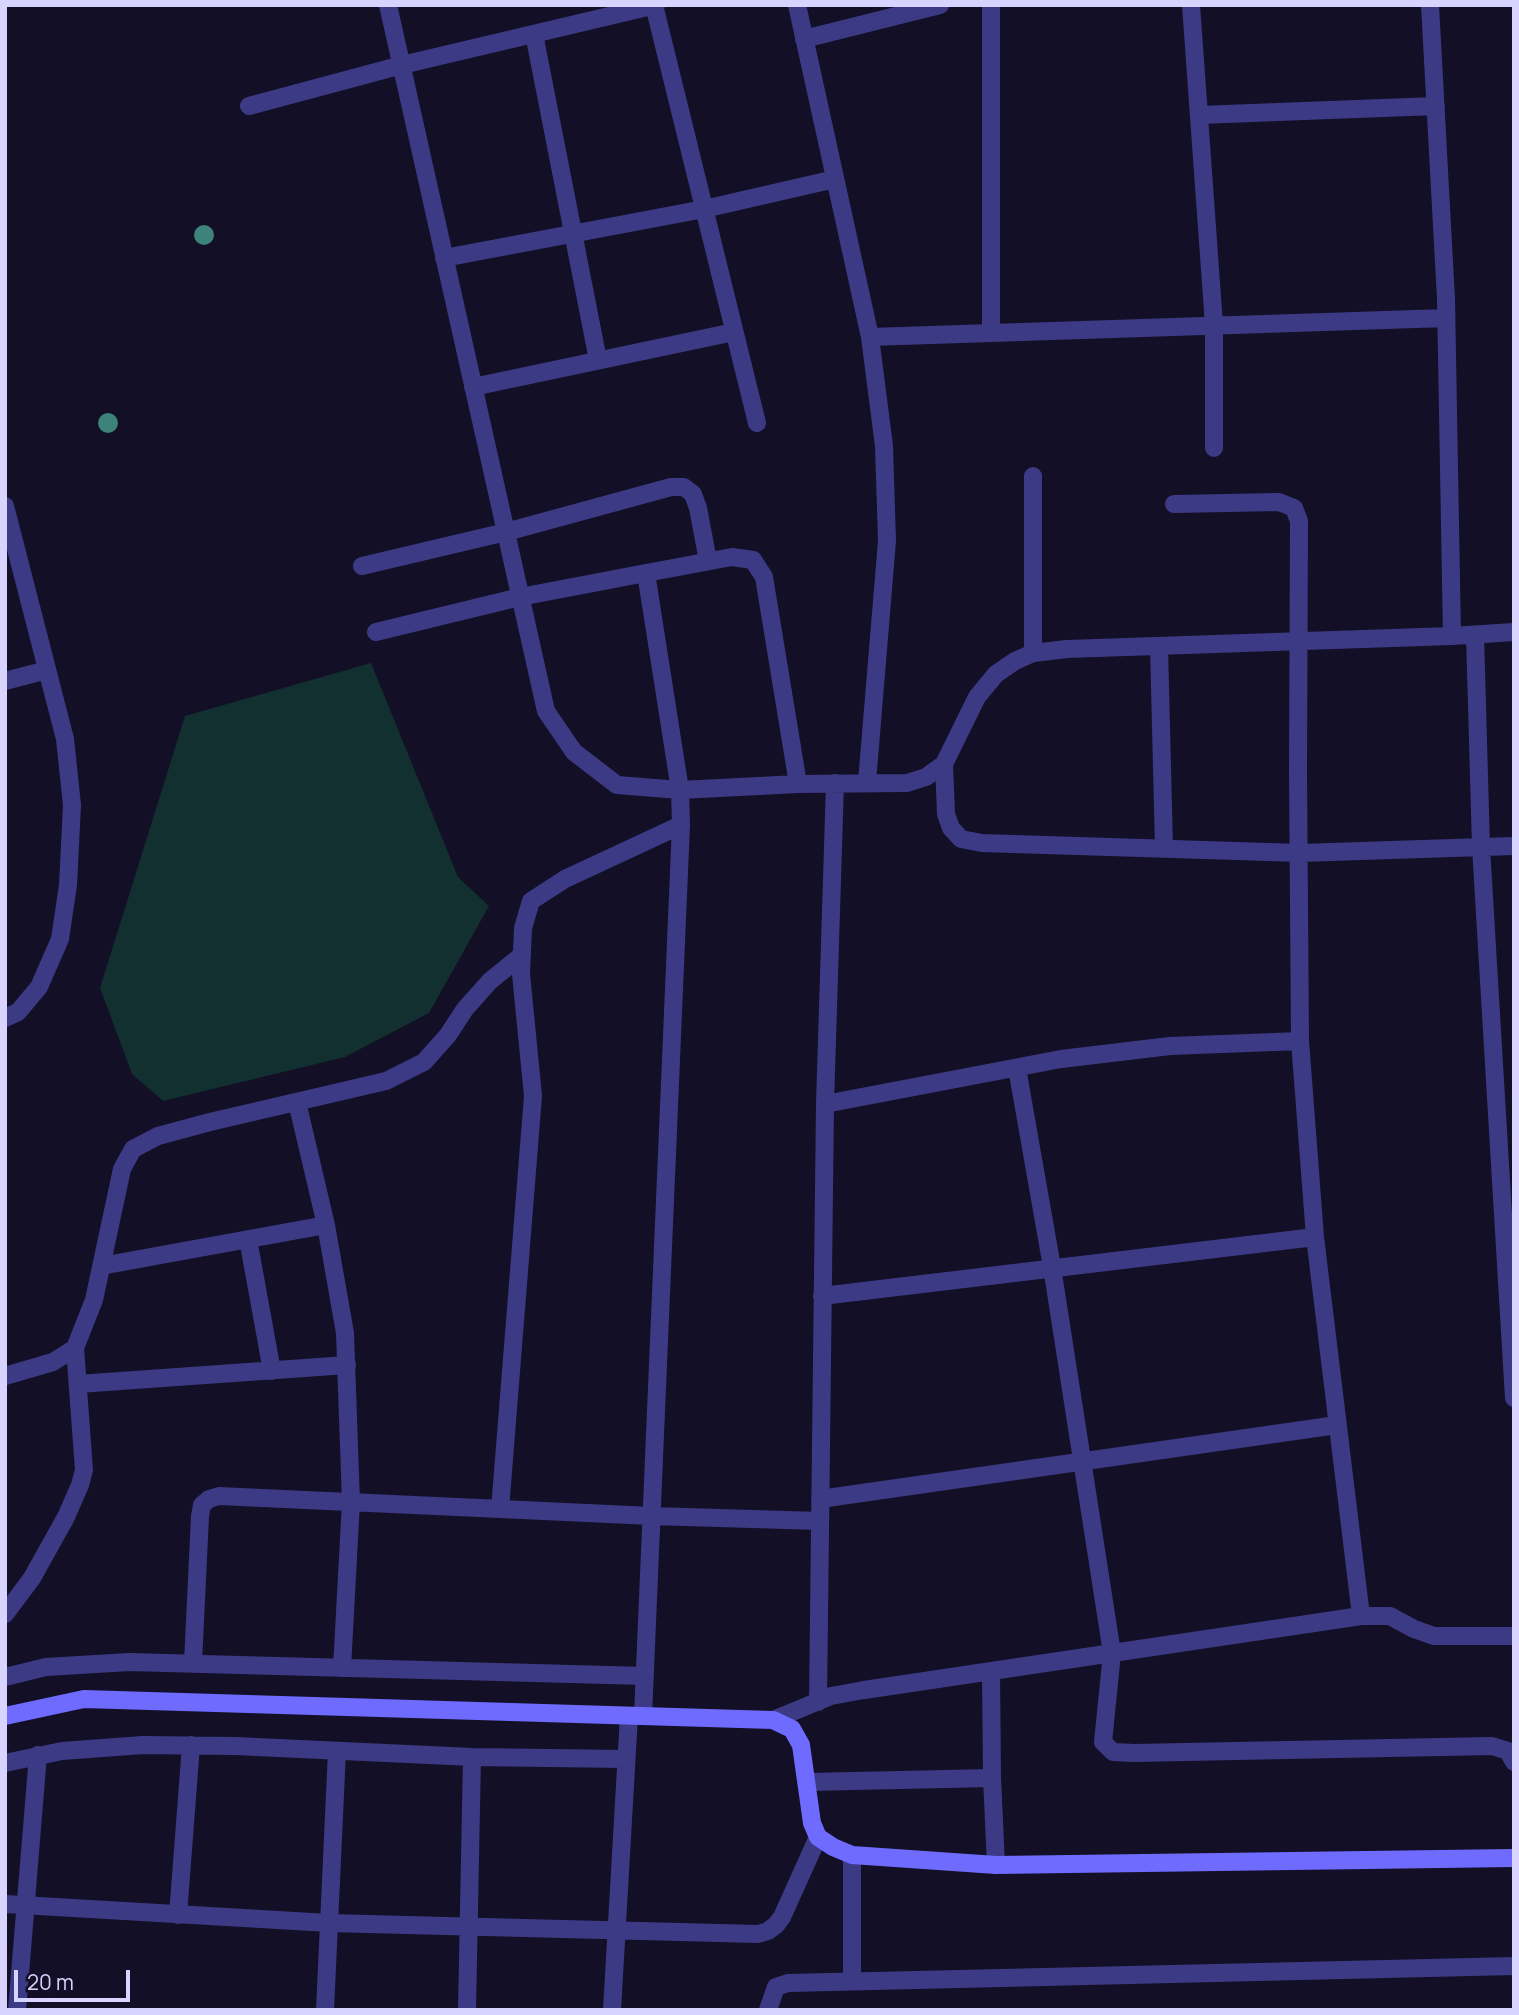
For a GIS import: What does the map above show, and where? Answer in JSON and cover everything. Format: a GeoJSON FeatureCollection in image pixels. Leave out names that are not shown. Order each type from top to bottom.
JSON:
{"type":"FeatureCollection","features":[{"type":"Feature","properties":{"kind":"street"},"geometry":{"type":"LineString","coordinates":[[388,5],[546,711],[574,751],[617,785],[680,790],[798,784],[906,783],[926,777],[944,764],[977,697],[996,674],[1033,653],[1067,649],[1514,632]]}},
{"type":"Feature","properties":{"kind":"street"},"geometry":{"type":"LineString","coordinates":[[249,106],[402,65],[655,5],[757,424]]}},
{"type":"Feature","properties":{"kind":"street"},"geometry":{"type":"LineString","coordinates":[[797,5],[870,337],[884,446],[887,541],[867,782]]}},
{"type":"Feature","properties":{"kind":"street"},"geometry":{"type":"LineString","coordinates":[[804,39],[940,5]]}},
{"type":"Feature","properties":{"kind":"street"},"geometry":{"type":"LineString","coordinates":[[991,5],[991,332]]}},
{"type":"Feature","properties":{"kind":"street"},"geometry":{"type":"LineString","coordinates":[[1191,5],[1214,325],[1214,448]]}},
{"type":"Feature","properties":{"kind":"street"},"geometry":{"type":"LineString","coordinates":[[1430,5],[1446,318],[1451,636]]}},
{"type":"Feature","properties":{"kind":"street"},"geometry":{"type":"LineString","coordinates":[[534,34],[598,360]]}},
{"type":"Feature","properties":{"kind":"street"},"geometry":{"type":"LineString","coordinates":[[1199,115],[1436,106]]}},
{"type":"Feature","properties":{"kind":"street"},"geometry":{"type":"LineString","coordinates":[[444,258],[704,209],[835,180]]}},
{"type":"Feature","properties":{"kind":"street"},"geometry":{"type":"LineString","coordinates":[[870,337],[1446,318]]}},
{"type":"Feature","properties":{"kind":"street"},"geometry":{"type":"LineString","coordinates":[[473,387],[734,332]]}},
{"type":"Feature","properties":{"kind":"street"},"geometry":{"type":"LineString","coordinates":[[1033,476],[1033,653]]}},
{"type":"Feature","properties":{"kind":"street"},"geometry":{"type":"LineString","coordinates":[[362,566],[506,532],[671,486],[684,486],[693,494],[708,561]]}},
{"type":"Feature","properties":{"kind":"street"},"geometry":{"type":"LineString","coordinates":[[1174,504],[1279,502],[1294,508],[1298,521],[1300,1041],[1315,1237],[1361,1616]]}},
{"type":"Feature","properties":{"kind":"street"},"geometry":{"type":"LineString","coordinates":[[5,506],[65,739],[72,805],[68,885],[60,939],[39,987],[18,1012],[5,1018]]}},
{"type":"Feature","properties":{"kind":"street"},"geometry":{"type":"LineString","coordinates":[[376,632],[520,597],[708,561],[732,557],[753,560],[764,577],[798,784]]}},
{"type":"Feature","properties":{"kind":"street"},"geometry":{"type":"LineString","coordinates":[[612,2010],[626,1759],[645,1676],[681,825],[680,790],[646,573]]}},
{"type":"Feature","properties":{"kind":"street"},"geometry":{"type":"LineString","coordinates":[[1475,635],[1481,847],[1514,1398]]}},
{"type":"Feature","properties":{"kind":"street"},"geometry":{"type":"LineString","coordinates":[[1159,646],[1164,848]]}},
{"type":"Feature","properties":{"kind":"street"},"geometry":{"type":"LineString","coordinates":[[5,681],[47,670]]}},
{"type":"Feature","properties":{"kind":"street"},"geometry":{"type":"LineString","coordinates":[[944,764],[946,814],[951,828],[961,839],[982,843],[1300,853],[1514,846]]}},
{"type":"Feature","properties":{"kind":"street"},"geometry":{"type":"LineString","coordinates":[[818,1702],[825,1104],[835,783]]}},
{"type":"Feature","properties":{"kind":"street"},"geometry":{"type":"LineString","coordinates":[[500,1509],[533,1096],[521,974],[523,928],[531,901],[565,879],[681,825]]}},
{"type":"Feature","properties":{"kind":"street"},"geometry":{"type":"LineString","coordinates":[[5,1614],[32,1578],[66,1517],[80,1485],[84,1470],[75,1348],[94,1300],[122,1169],[133,1149],[158,1136],[386,1082],[424,1062],[490,981],[522,955]]}},
{"type":"Feature","properties":{"kind":"street"},"geometry":{"type":"LineString","coordinates":[[825,1104],[1061,1059],[1170,1046],[1300,1041]]}},
{"type":"Feature","properties":{"kind":"street"},"geometry":{"type":"LineString","coordinates":[[1017,1068],[1052,1267],[1112,1653],[1103,1742],[1113,1752],[1134,1753],[1492,1746],[1508,1751],[1514,1762]]}},
{"type":"Feature","properties":{"kind":"street"},"geometry":{"type":"LineString","coordinates":[[297,1102],[326,1225],[345,1333],[351,1502],[342,1668]]}},
{"type":"Feature","properties":{"kind":"street"},"geometry":{"type":"LineString","coordinates":[[101,1266],[326,1225]]}},
{"type":"Feature","properties":{"kind":"street"},"geometry":{"type":"LineString","coordinates":[[822,1296],[1315,1237]]}},
{"type":"Feature","properties":{"kind":"street"},"geometry":{"type":"LineString","coordinates":[[248,1239],[272,1371]]}},
{"type":"Feature","properties":{"kind":"street"},"geometry":{"type":"LineString","coordinates":[[5,1376],[53,1362],[75,1348]]}},
{"type":"Feature","properties":{"kind":"street"},"geometry":{"type":"LineString","coordinates":[[78,1384],[347,1365]]}},
{"type":"Feature","properties":{"kind":"street"},"geometry":{"type":"LineString","coordinates":[[820,1499],[1337,1425]]}},
{"type":"Feature","properties":{"kind":"street"},"geometry":{"type":"LineString","coordinates":[[192,1663],[200,1516],[202,1505],[219,1496],[820,1521]]}},
{"type":"Feature","properties":{"kind":"street"},"geometry":{"type":"LineString","coordinates":[[5,1716],[84,1699],[773,1720],[831,1696],[864,1690],[1361,1616],[1390,1616],[1434,1636],[1514,1636]]}},
{"type":"Feature","properties":{"kind":"street"},"geometry":{"type":"LineString","coordinates":[[5,1676],[46,1667],[129,1662],[645,1676]]}},
{"type":"Feature","properties":{"kind":"street"},"geometry":{"type":"LineString","coordinates":[[991,1671],[996,1865]]}},
{"type":"Feature","properties":{"kind":"street"},"geometry":{"type":"LineString","coordinates":[[773,1720],[792,1729],[801,1745],[812,1823],[818,1837],[852,1855],[996,1865],[1514,1858]]}},
{"type":"Feature","properties":{"kind":"street"},"geometry":{"type":"LineString","coordinates":[[5,1763],[62,1751],[143,1745],[472,1757],[626,1759]]}},
{"type":"Feature","properties":{"kind":"street"},"geometry":{"type":"LineString","coordinates":[[178,1915],[191,1745]]}},
{"type":"Feature","properties":{"kind":"street"},"geometry":{"type":"LineString","coordinates":[[325,2010],[337,1751]]}},
{"type":"Feature","properties":{"kind":"street"},"geometry":{"type":"LineString","coordinates":[[17,2010],[38,1755]]}},
{"type":"Feature","properties":{"kind":"street"},"geometry":{"type":"LineString","coordinates":[[467,2010],[472,1757]]}},
{"type":"Feature","properties":{"kind":"street"},"geometry":{"type":"LineString","coordinates":[[807,1782],[992,1778]]}},
{"type":"Feature","properties":{"kind":"street"},"geometry":{"type":"LineString","coordinates":[[5,1904],[329,1923],[758,1934],[768,1931],[782,1917],[818,1837]]}},
{"type":"Feature","properties":{"kind":"street"},"geometry":{"type":"LineString","coordinates":[[852,1855],[852,1980]]}},
{"type":"Feature","properties":{"kind":"street"},"geometry":{"type":"LineString","coordinates":[[768,2010],[776,1987],[788,1983],[1514,1966]]}},
{"type":"Feature","properties":{"kind":"green space"},"geometry":{"type":"Polygon","coordinates":[[[371,663],[458,877],[489,906],[429,1013],[345,1057],[163,1101],[132,1074],[100,988],[185,716],[371,663]]]}}]}
